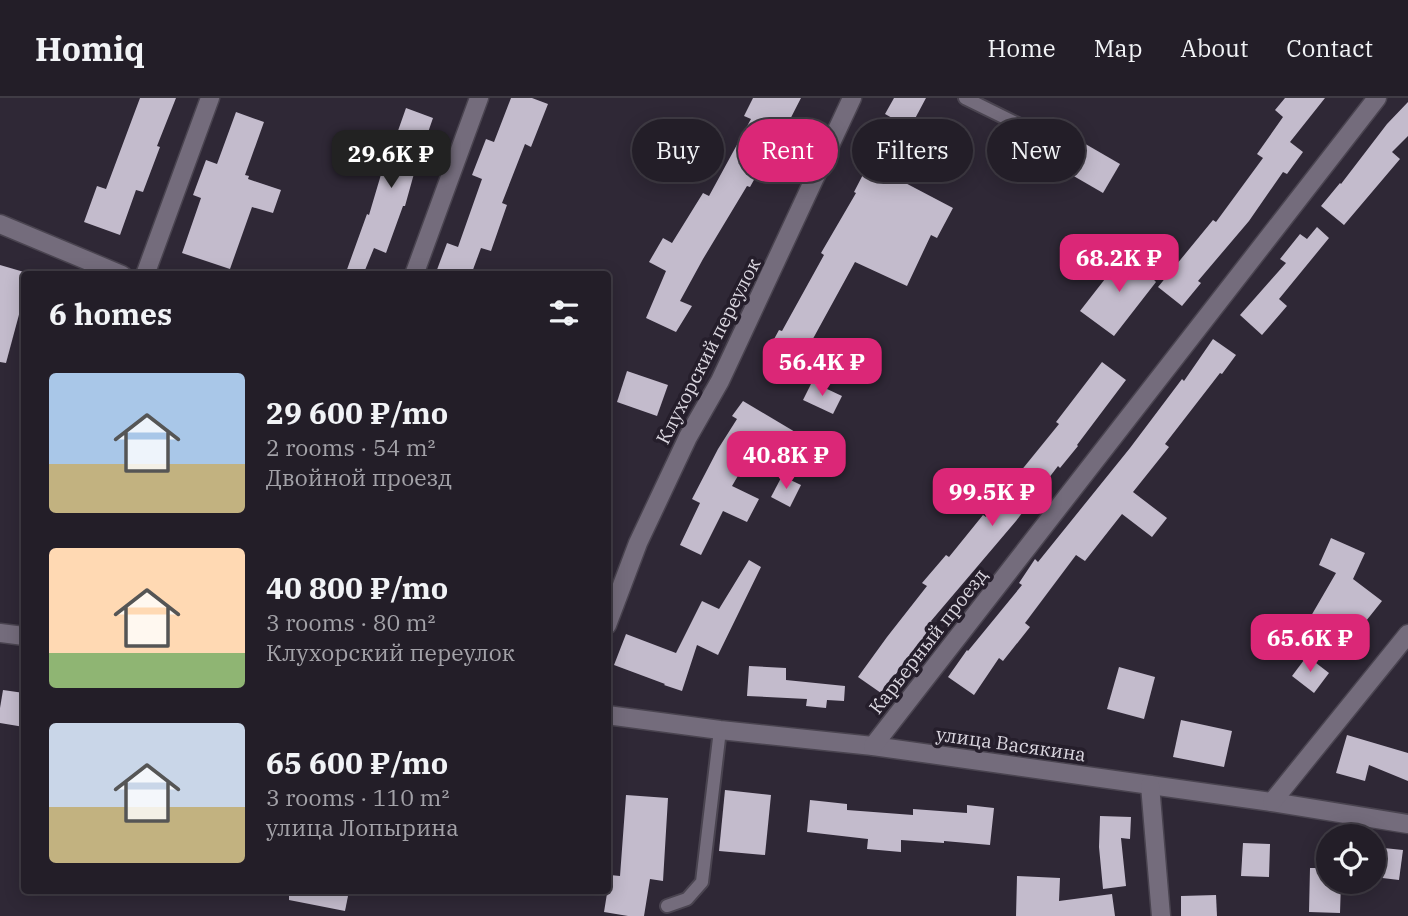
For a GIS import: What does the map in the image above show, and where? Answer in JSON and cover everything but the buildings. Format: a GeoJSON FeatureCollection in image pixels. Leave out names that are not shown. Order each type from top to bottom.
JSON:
{"type":"FeatureCollection","features":[{"type":"Feature","properties":{"kind":"street"},"geometry":{"type":"LineString","coordinates":[[146,271],[209,98]]}},
{"type":"Feature","properties":{"kind":"street"},"geometry":{"type":"LineString","coordinates":[[415,271],[479,98]]}},
{"type":"Feature","properties":{"kind":"street","name":"Клухорский переулок"},"geometry":{"type":"LineString","coordinates":[[611,615],[643,531],[688,437],[720,381],[852,98]]}},
{"type":"Feature","properties":{"kind":"street","name":"Карьерный проезд"},"geometry":{"type":"LineString","coordinates":[[873,746],[1377,98]]}},
{"type":"Feature","properties":{"kind":"street"},"geometry":{"type":"LineString","coordinates":[[0,224],[112,271]]}},
{"type":"Feature","properties":{"kind":"street"},"geometry":{"type":"LineString","coordinates":[[0,633],[21,636]]}},
{"type":"Feature","properties":{"kind":"street"},"geometry":{"type":"LineString","coordinates":[[1272,802],[1408,634]]}},
{"type":"Feature","properties":{"kind":"street","name":"улица Васякина"},"geometry":{"type":"LineString","coordinates":[[611,716],[873,746],[1272,802],[1408,824]]}},
{"type":"Feature","properties":{"kind":"street"},"geometry":{"type":"LineString","coordinates":[[1150,785],[1161,916]]}},
{"type":"Feature","properties":{"kind":"lane"},"geometry":{"type":"LineString","coordinates":[[965,98],[1008,119]]}},
{"type":"Feature","properties":{"kind":"lane"},"geometry":{"type":"LineString","coordinates":[[667,906],[687,899],[702,882],[720,730]]}}]}
